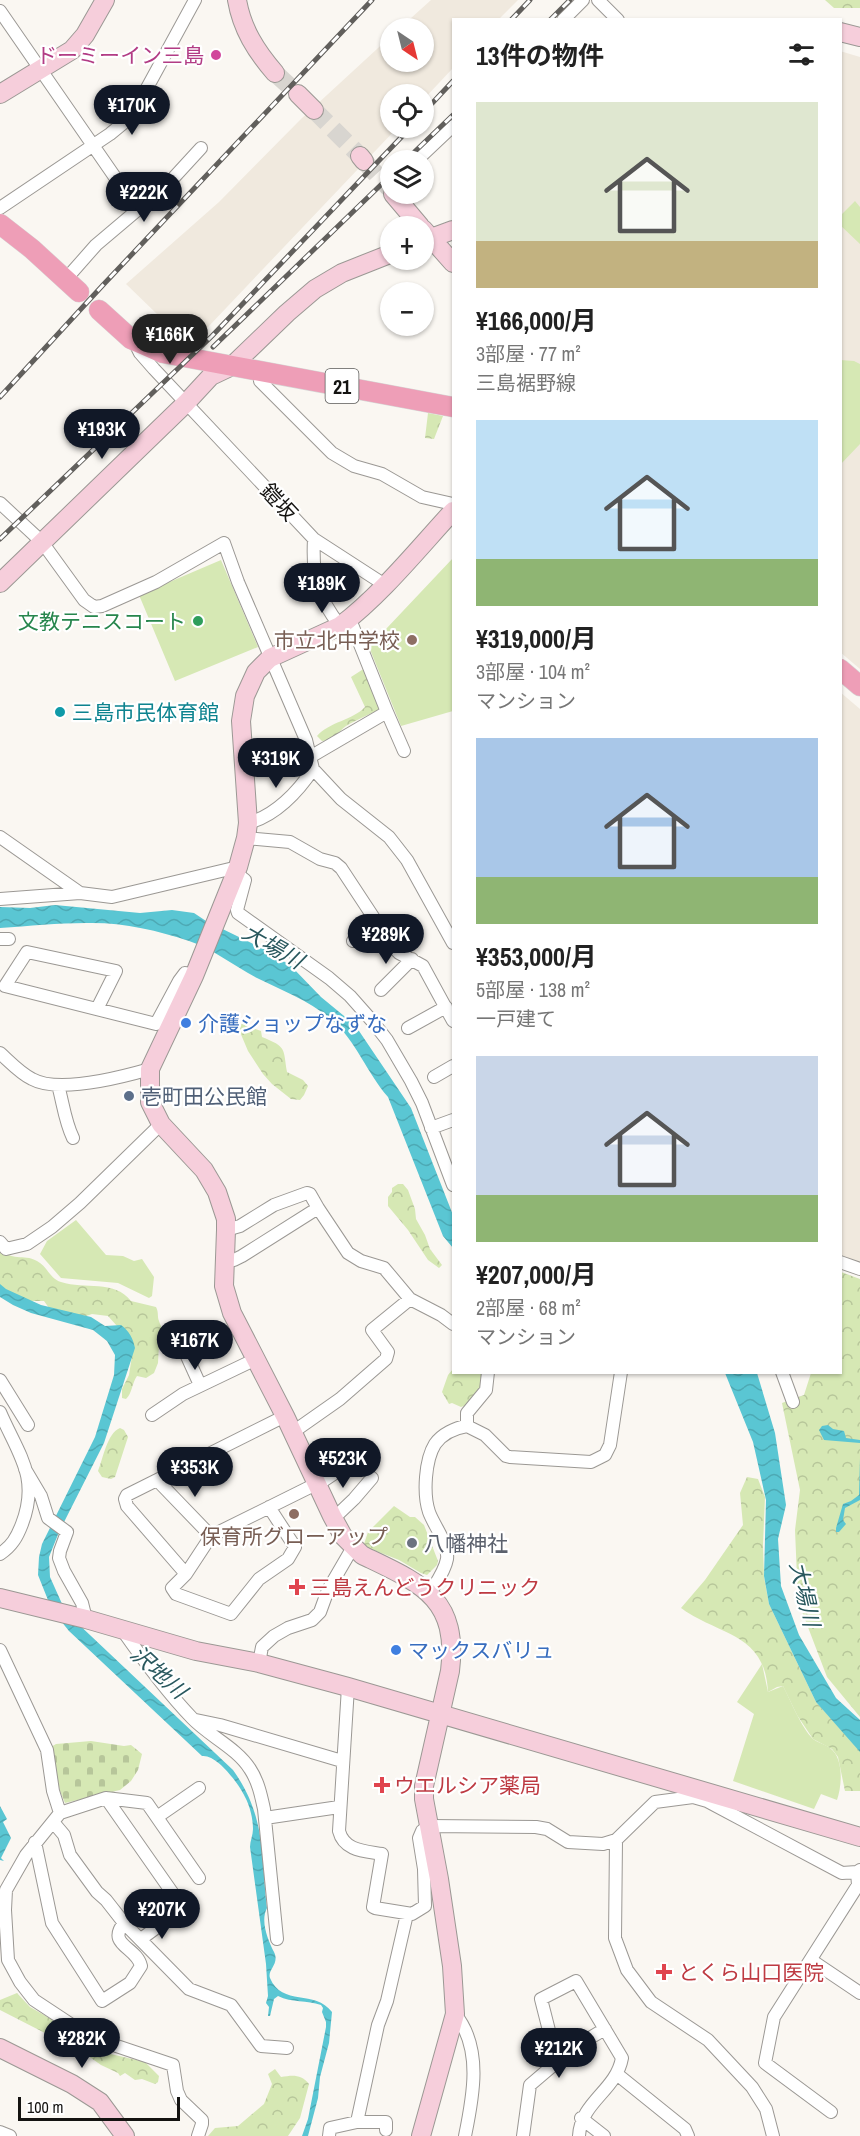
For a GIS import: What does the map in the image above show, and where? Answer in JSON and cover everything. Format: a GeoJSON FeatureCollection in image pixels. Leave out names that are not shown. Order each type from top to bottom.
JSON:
{"type":"FeatureCollection","features":[{"type":"Feature","properties":{"kind":"main road"},"geometry":{"type":"LineString","coordinates":[[0,224],[72,286]]}},
{"type":"Feature","properties":{"kind":"main road","name":"21"},"geometry":{"type":"LineString","coordinates":[[99,310],[134,340],[163,353],[452,406]]}},
{"type":"Feature","properties":{"kind":"main road"},"geometry":{"type":"LineString","coordinates":[[842,671],[860,686]]}},
{"type":"Feature","properties":{"kind":"street"},"geometry":{"type":"LineString","coordinates":[[0,94],[72,50],[85,35],[105,0]]}},
{"type":"Feature","properties":{"kind":"street"},"geometry":{"type":"LineString","coordinates":[[0,208],[127,120],[195,0]]}},
{"type":"Feature","properties":{"kind":"street"},"geometry":{"type":"LineString","coordinates":[[237,0],[240,14],[257,53],[275,73]]}},
{"type":"Feature","properties":{"kind":"street"},"geometry":{"type":"LineString","coordinates":[[565,18],[583,0]]}},
{"type":"Feature","properties":{"kind":"street"},"geometry":{"type":"LineString","coordinates":[[598,0],[616,18]]}},
{"type":"Feature","properties":{"kind":"street"},"geometry":{"type":"LineString","coordinates":[[0,11],[137,209]]}},
{"type":"Feature","properties":{"kind":"street"},"geometry":{"type":"LineString","coordinates":[[842,32],[860,37]]}},
{"type":"Feature","properties":{"kind":"street"},"geometry":{"type":"LineString","coordinates":[[298,94],[314,110]]}},
{"type":"Feature","properties":{"kind":"street"},"geometry":{"type":"LineString","coordinates":[[428,150],[452,127]]}},
{"type":"Feature","properties":{"kind":"street"},"geometry":{"type":"LineString","coordinates":[[72,286],[96,245],[167,185],[201,148]]}},
{"type":"Feature","properties":{"kind":"street"},"geometry":{"type":"LineString","coordinates":[[401,204],[410,216]]}},
{"type":"Feature","properties":{"kind":"street"},"geometry":{"type":"LineString","coordinates":[[434,233],[452,230]]}},
{"type":"Feature","properties":{"kind":"street"},"geometry":{"type":"LineString","coordinates":[[434,244],[452,262]]}},
{"type":"Feature","properties":{"kind":"street"},"geometry":{"type":"LineString","coordinates":[[0,583],[186,404],[211,376],[232,366],[315,289],[342,273],[380,258]]}},
{"type":"Feature","properties":{"kind":"street","name":"鎧坂"},"geometry":{"type":"LineString","coordinates":[[134,340],[140,353],[154,369],[314,539],[385,585]]}},
{"type":"Feature","properties":{"kind":"street"},"geometry":{"type":"LineString","coordinates":[[259,370],[260,381],[342,460],[358,468],[382,474],[422,497],[452,504]]}},
{"type":"Feature","properties":{"kind":"street"},"geometry":{"type":"LineString","coordinates":[[0,503],[42,542],[84,600],[94,607],[102,606],[156,582],[224,543],[238,582],[306,740],[311,763],[341,800],[374,823],[389,837],[407,860],[452,941]]}},
{"type":"Feature","properties":{"kind":"street"},"geometry":{"type":"LineString","coordinates":[[421,2136],[455,2014],[452,1966],[424,1800],[424,1786],[450,1671],[449,1626],[444,1611],[430,1593],[362,1555],[353,1547],[333,1519],[289,1424],[232,1313],[223,1277],[226,1230],[221,1200],[204,1170],[161,1124],[150,1102],[150,1069],[194,976],[237,870],[247,830],[241,721],[246,696],[256,672],[270,658],[344,623],[385,585],[452,512]]}},
{"type":"Feature","properties":{"kind":"street"},"geometry":{"type":"LineString","coordinates":[[314,539],[314,577],[321,598],[344,623],[353,627],[404,751]]}},
{"type":"Feature","properties":{"kind":"street"},"geometry":{"type":"LineString","coordinates":[[247,830],[296,793],[311,763],[387,712]]}},
{"type":"Feature","properties":{"kind":"street"},"geometry":{"type":"LineString","coordinates":[[247,830],[290,842],[341,868],[399,953],[423,966],[452,1020]]}},
{"type":"Feature","properties":{"kind":"street"},"geometry":{"type":"LineString","coordinates":[[0,837],[81,893]]}},
{"type":"Feature","properties":{"kind":"street"},"geometry":{"type":"LineString","coordinates":[[0,899],[81,893],[112,897],[237,870]]}},
{"type":"Feature","properties":{"kind":"street"},"geometry":{"type":"LineString","coordinates":[[237,870],[245,880],[238,913],[329,978],[360,1006],[380,1031],[422,1103],[452,1179]]}},
{"type":"Feature","properties":{"kind":"street"},"geometry":{"type":"LineString","coordinates":[[353,941],[381,927]]}},
{"type":"Feature","properties":{"kind":"street"},"geometry":{"type":"LineString","coordinates":[[97,1009],[116,971],[27,952],[5,986],[156,1024],[178,981],[185,973],[194,976]]}},
{"type":"Feature","properties":{"kind":"street"},"geometry":{"type":"LineString","coordinates":[[381,990],[412,959]]}},
{"type":"Feature","properties":{"kind":"street"},"geometry":{"type":"LineString","coordinates":[[408,1028],[446,1007]]}},
{"type":"Feature","properties":{"kind":"street"},"geometry":{"type":"LineString","coordinates":[[0,1053],[31,1079],[58,1085],[114,1079],[150,1069]]}},
{"type":"Feature","properties":{"kind":"street"},"geometry":{"type":"LineString","coordinates":[[434,1077],[452,1067]]}},
{"type":"Feature","properties":{"kind":"street"},"geometry":{"type":"LineString","coordinates":[[58,1085],[67,1116],[67,1125],[73,1138]]}},
{"type":"Feature","properties":{"kind":"street"},"geometry":{"type":"LineString","coordinates":[[431,1128],[452,1120]]}},
{"type":"Feature","properties":{"kind":"street"},"geometry":{"type":"LineString","coordinates":[[0,1242],[6,1249],[27,1244],[36,1239],[80,1203],[161,1124]]}},
{"type":"Feature","properties":{"kind":"street"},"geometry":{"type":"LineString","coordinates":[[226,1230],[240,1226],[274,1204],[310,1194],[348,1253],[366,1263],[384,1268],[410,1299],[452,1323]]}},
{"type":"Feature","properties":{"kind":"street"},"geometry":{"type":"LineString","coordinates":[[225,1262],[242,1256],[318,1208]]}},
{"type":"Feature","properties":{"kind":"street"},"geometry":{"type":"LineString","coordinates":[[842,1263],[860,1269]]}},
{"type":"Feature","properties":{"kind":"street"},"geometry":{"type":"LineString","coordinates":[[186,1574],[125,1503],[127,1495],[289,1424],[340,1399],[386,1359],[388,1352],[372,1330],[410,1299]]}},
{"type":"Feature","properties":{"kind":"street"},"geometry":{"type":"LineString","coordinates":[[186,1354],[200,1385]]}},
{"type":"Feature","properties":{"kind":"street"},"geometry":{"type":"LineString","coordinates":[[152,1415],[183,1394],[256,1359]]}},
{"type":"Feature","properties":{"kind":"street"},"geometry":{"type":"LineString","coordinates":[[467,1426],[467,1413],[486,1390],[488,1374]]}},
{"type":"Feature","properties":{"kind":"street"},"geometry":{"type":"LineString","coordinates":[[430,1593],[447,1559],[425,1499],[427,1472],[435,1444],[446,1434],[467,1426],[485,1435],[506,1456],[591,1462],[604,1455],[610,1445],[621,1374]]}},
{"type":"Feature","properties":{"kind":"street"},"geometry":{"type":"LineString","coordinates":[[783,1374],[794,1402]]}},
{"type":"Feature","properties":{"kind":"street"},"geometry":{"type":"LineString","coordinates":[[0,1380],[28,1425]]}},
{"type":"Feature","properties":{"kind":"street"},"geometry":{"type":"LineString","coordinates":[[0,1412],[25,1469],[41,1496],[50,1520],[67,1532],[59,1558],[82,1603],[81,1618]]}},
{"type":"Feature","properties":{"kind":"street"},"geometry":{"type":"LineString","coordinates":[[269,1507],[296,1546],[288,1559],[259,1579],[231,1614],[176,1594],[172,1588],[186,1574],[211,1536],[269,1507],[317,1485],[344,1467],[358,1454]]}},
{"type":"Feature","properties":{"kind":"street"},"geometry":{"type":"LineString","coordinates":[[0,1554],[15,1539],[28,1507],[30,1492],[25,1469]]}},
{"type":"Feature","properties":{"kind":"street"},"geometry":{"type":"LineString","coordinates":[[333,1519],[372,1478]]}},
{"type":"Feature","properties":{"kind":"street"},"geometry":{"type":"LineString","coordinates":[[157,1480],[211,1536]]}},
{"type":"Feature","properties":{"kind":"street"},"geometry":{"type":"LineString","coordinates":[[259,1663],[262,1647],[274,1636],[288,1628],[312,1620],[320,1612],[328,1590],[353,1547]]}},
{"type":"Feature","properties":{"kind":"street"},"geometry":{"type":"LineString","coordinates":[[0,1598],[81,1618],[196,1651],[259,1663],[348,1687],[860,1837]]}},
{"type":"Feature","properties":{"kind":"street"},"geometry":{"type":"LineString","coordinates":[[123,1631],[144,1661],[193,1719],[235,1752],[250,1768],[259,1788],[265,1818],[277,1939]]}},
{"type":"Feature","properties":{"kind":"street"},"geometry":{"type":"LineString","coordinates":[[0,1650],[47,1750],[56,1817],[70,1855],[97,1892],[124,1923],[189,1989],[231,2005],[261,2046],[287,2048]]}},
{"type":"Feature","properties":{"kind":"street"},"geometry":{"type":"LineString","coordinates":[[348,1687],[339,1831],[342,1840],[353,1848],[382,1854],[373,1907],[414,1914],[425,1906],[425,1878],[419,1838],[422,1831],[429,1826],[536,1827],[555,1833],[568,1842],[603,1844],[615,1840],[655,1802],[693,1797],[707,1801],[842,1873],[859,1871],[858,1886],[774,2017],[765,2063],[831,2112]]}},
{"type":"Feature","properties":{"kind":"street"},"geometry":{"type":"LineString","coordinates":[[193,1719],[342,1761]]}},
{"type":"Feature","properties":{"kind":"street"},"geometry":{"type":"LineString","coordinates":[[157,1817],[198,1788]]}},
{"type":"Feature","properties":{"kind":"street"},"geometry":{"type":"LineString","coordinates":[[106,1798],[183,1908],[141,1939]]}},
{"type":"Feature","properties":{"kind":"street"},"geometry":{"type":"LineString","coordinates":[[198,2136],[202,2120],[182,2100],[177,2091],[173,2065],[90,2037],[34,2000],[8,1960],[4,1910],[6,1890],[26,1855],[56,1817],[106,1798],[147,1803],[199,1878]]}},
{"type":"Feature","properties":{"kind":"street"},"geometry":{"type":"LineString","coordinates":[[265,1818],[339,1807]]}},
{"type":"Feature","properties":{"kind":"street"},"geometry":{"type":"LineString","coordinates":[[615,1840],[615,1938],[627,1970],[651,2002],[708,2040],[753,2087],[766,2109],[773,2136]]}},
{"type":"Feature","properties":{"kind":"street"},"geometry":{"type":"LineString","coordinates":[[35,1842],[52,1923],[102,2001],[130,1983],[141,1966],[140,1960],[118,1936],[119,1929],[124,1923]]}},
{"type":"Feature","properties":{"kind":"street"},"geometry":{"type":"LineString","coordinates":[[357,2122],[378,2025],[387,2001],[407,1914]]}},
{"type":"Feature","properties":{"kind":"street"},"geometry":{"type":"LineString","coordinates":[[811,1960],[860,1993]]}},
{"type":"Feature","properties":{"kind":"street"},"geometry":{"type":"LineString","coordinates":[[523,2136],[530,2085],[557,2062],[541,1999],[576,1981],[622,2058],[618,2075],[582,2118],[579,2136]]}},
{"type":"Feature","properties":{"kind":"street"},"geometry":{"type":"LineString","coordinates":[[455,2014],[467,2032],[474,2075],[472,2101],[465,2136]]}},
{"type":"Feature","properties":{"kind":"street"},"geometry":{"type":"LineString","coordinates":[[556,2058],[604,2029]]}},
{"type":"Feature","properties":{"kind":"street"},"geometry":{"type":"LineString","coordinates":[[0,2048],[72,2084],[100,2102],[125,2136]]}},
{"type":"Feature","properties":{"kind":"street"},"geometry":{"type":"LineString","coordinates":[[618,2075],[685,2129],[688,2136]]}},
{"type":"Feature","properties":{"kind":"street"},"geometry":{"type":"LineString","coordinates":[[582,2118],[604,2136]]}},
{"type":"Feature","properties":{"kind":"street"},"geometry":{"type":"LineString","coordinates":[[329,2136],[330,2128],[357,2122],[386,2122],[386,2130]]}},
{"type":"Feature","properties":{"kind":"street"},"geometry":{"type":"LineString","coordinates":[[0,2132],[10,2136]]}},
{"type":"Feature","properties":{"kind":"shaded area"},"geometry":{"type":"Polygon","coordinates":[[[431,0],[518,0],[500,18],[452,18],[452,69],[434,88],[434,84],[380,84],[380,138],[388,138],[190,346],[126,284],[219,202],[302,118],[380,46],[380,72],[434,72],[434,18],[411,18],[431,0]]]}},
{"type":"Feature","properties":{"kind":"shaded area"},"geometry":{"type":"Polygon","coordinates":[[[842,52],[860,57],[860,669],[842,654],[842,52]]]}},
{"type":"Feature","properties":{"kind":"shaded area"},"geometry":{"type":"Polygon","coordinates":[[[842,694],[860,709],[860,1266],[842,1259],[842,694]]]}},
{"type":"Feature","properties":{"kind":"green space"},"geometry":{"type":"Polygon","coordinates":[[[825,0],[860,0],[860,8],[834,8],[825,0]]]}},
{"type":"Feature","properties":{"kind":"green space"},"geometry":{"type":"Polygon","coordinates":[[[855,201],[860,207],[860,244],[842,227],[842,214],[855,201]]]}},
{"type":"Feature","properties":{"kind":"green space"},"geometry":{"type":"Polygon","coordinates":[[[842,360],[860,364],[860,444],[842,463],[842,360]]]}},
{"type":"Feature","properties":{"kind":"green space"},"geometry":{"type":"Polygon","coordinates":[[[428,413],[443,416],[434,439],[425,438],[428,413]]]}},
{"type":"Feature","properties":{"kind":"green space","name":"市立北中学校"},"geometry":{"type":"Polygon","coordinates":[[[452,559],[452,711],[401,726],[369,647],[452,559]]]}},
{"type":"Feature","properties":{"kind":"green space","name":"文教テニスコート"},"geometry":{"type":"Polygon","coordinates":[[[221,560],[258,647],[175,681],[139,595],[221,560]]]}},
{"type":"Feature","properties":{"kind":"green space"},"geometry":{"type":"Polygon","coordinates":[[[365,668],[381,710],[353,722],[332,738],[322,741],[317,736],[322,731],[365,707],[351,677],[365,668]]]}},
{"type":"Feature","properties":{"kind":"green space"},"geometry":{"type":"Polygon","coordinates":[[[242,1024],[261,1031],[262,1037],[280,1046],[287,1072],[303,1080],[308,1086],[300,1100],[291,1099],[263,1074],[248,1051],[237,1025],[242,1024]]]}},
{"type":"Feature","properties":{"kind":"green space"},"geometry":{"type":"Polygon","coordinates":[[[403,1184],[408,1190],[416,1219],[430,1249],[442,1265],[439,1268],[428,1260],[388,1206],[388,1197],[392,1188],[403,1184]]]}},
{"type":"Feature","properties":{"kind":"green space"},"geometry":{"type":"Polygon","coordinates":[[[76,1220],[106,1255],[123,1256],[134,1261],[142,1259],[154,1277],[152,1296],[149,1298],[118,1283],[61,1278],[40,1254],[47,1241],[76,1220]]]}},
{"type":"Feature","properties":{"kind":"green space"},"geometry":{"type":"Polygon","coordinates":[[[0,1247],[8,1255],[37,1261],[61,1282],[108,1287],[124,1294],[131,1301],[156,1307],[166,1339],[159,1345],[158,1363],[154,1373],[146,1378],[137,1376],[128,1397],[122,1398],[122,1389],[129,1375],[133,1349],[117,1326],[108,1316],[92,1314],[83,1317],[49,1308],[44,1301],[21,1301],[0,1286],[0,1247]]]}},
{"type":"Feature","properties":{"kind":"green space"},"geometry":{"type":"Polygon","coordinates":[[[842,1272],[860,1279],[860,1717],[827,1677],[798,1601],[795,1530],[800,1490],[782,1403],[804,1395],[811,1374],[842,1374],[842,1272]]]}},
{"type":"Feature","properties":{"kind":"green space"},"geometry":{"type":"Polygon","coordinates":[[[452,1370],[452,1374],[483,1374],[483,1386],[466,1405],[461,1407],[449,1404],[442,1392],[452,1370]]]}},
{"type":"Feature","properties":{"kind":"green space"},"geometry":{"type":"Polygon","coordinates":[[[120,1428],[128,1437],[115,1477],[111,1479],[102,1477],[98,1471],[106,1447],[112,1435],[120,1428]]]}},
{"type":"Feature","properties":{"kind":"green space"},"geometry":{"type":"Polygon","coordinates":[[[747,1477],[758,1479],[765,1497],[764,1577],[769,1604],[816,1702],[860,1751],[860,1791],[845,1791],[838,1757],[832,1749],[813,1739],[797,1715],[783,1686],[768,1692],[765,1672],[749,1646],[681,1608],[705,1580],[743,1525],[740,1493],[747,1477]]]}},
{"type":"Feature","properties":{"kind":"green space"},"geometry":{"type":"Polygon","coordinates":[[[394,1506],[410,1517],[415,1517],[424,1525],[438,1561],[427,1575],[399,1560],[366,1547],[364,1544],[368,1532],[394,1506]]]}},
{"type":"Feature","properties":{"kind":"green space"},"geometry":{"type":"Polygon","coordinates":[[[762,1664],[768,1692],[783,1686],[809,1734],[813,1739],[828,1747],[838,1758],[841,1772],[837,1800],[821,1794],[814,1809],[733,1781],[754,1714],[737,1702],[762,1664]]]}},
{"type":"Feature","properties":{"kind":"green space"},"geometry":{"type":"Polygon","coordinates":[[[91,1741],[131,1745],[142,1754],[138,1770],[131,1781],[120,1790],[65,1803],[60,1791],[51,1747],[56,1744],[91,1741]]]}},
{"type":"Feature","properties":{"kind":"green space"},"geometry":{"type":"Polygon","coordinates":[[[17,1993],[30,2007],[51,2019],[74,2037],[102,2052],[145,2062],[159,2076],[158,2082],[155,2084],[142,2079],[135,2080],[125,2073],[120,2076],[84,2053],[0,2010],[0,2000],[17,1993]]]}},
{"type":"Feature","properties":{"kind":"green space"},"geometry":{"type":"Polygon","coordinates":[[[275,2069],[281,2077],[296,2076],[303,2078],[309,2084],[300,2118],[288,2136],[208,2136],[215,2128],[238,2126],[264,2104],[272,2084],[268,2074],[275,2069]]]}},
{"type":"Feature","properties":{"kind":"water"},"geometry":{"type":"Polygon","coordinates":[[[55,905],[140,913],[172,910],[194,913],[268,951],[291,966],[321,997],[355,1025],[411,1108],[452,1212],[452,1247],[443,1236],[388,1097],[355,1047],[324,1013],[257,978],[207,948],[164,933],[126,925],[99,923],[0,928],[0,907],[30,908],[55,905]]]}},
{"type":"Feature","properties":{"kind":"water"},"geometry":{"type":"Polygon","coordinates":[[[0,1284],[41,1305],[91,1317],[105,1326],[121,1325],[133,1341],[135,1348],[104,1443],[59,1532],[49,1557],[50,1577],[63,1606],[73,1619],[233,1770],[244,1787],[257,1820],[260,1836],[267,1908],[264,1919],[267,1936],[275,1956],[270,1978],[275,1987],[282,1992],[317,2001],[332,2012],[329,2043],[308,2136],[302,2136],[308,2119],[326,2022],[321,2005],[278,1996],[274,1999],[270,2016],[268,2016],[266,1964],[250,1847],[253,1825],[247,1801],[238,1785],[221,1765],[202,1756],[69,1631],[50,1605],[38,1575],[42,1544],[95,1437],[114,1375],[115,1355],[107,1341],[93,1330],[31,1313],[0,1297],[0,1284]]]}},
{"type":"Feature","properties":{"kind":"water"},"geometry":{"type":"Polygon","coordinates":[[[725,1374],[757,1374],[775,1433],[786,1505],[778,1539],[781,1586],[799,1635],[836,1698],[860,1720],[860,1752],[816,1702],[769,1604],[764,1576],[766,1500],[753,1442],[725,1374]]]}},
{"type":"Feature","properties":{"kind":"water"},"geometry":{"type":"Polygon","coordinates":[[[828,1425],[833,1429],[844,1431],[846,1438],[860,1440],[860,1443],[824,1440],[819,1430],[822,1426],[828,1425]]]}},
{"type":"Feature","properties":{"kind":"water"},"geometry":{"type":"Polygon","coordinates":[[[860,1458],[860,1500],[845,1508],[843,1520],[846,1524],[839,1532],[836,1532],[843,1504],[859,1495],[860,1458]]]}},
{"type":"Feature","properties":{"kind":"water"},"geometry":{"type":"Polygon","coordinates":[[[0,1806],[7,1819],[3,1822],[11,1838],[1,1858],[4,1861],[0,1860],[0,1806]]]}},
{"type":"Feature","properties":{"kind":"tunnel"},"geometry":{"type":"LineString","coordinates":[[275,73],[298,94]]}},
{"type":"Feature","properties":{"kind":"tunnel"},"geometry":{"type":"LineString","coordinates":[[314,110],[360,156]]}},
{"type":"Feature","properties":{"kind":"tunnel"},"geometry":{"type":"LineString","coordinates":[[364,161],[380,178]]}},
{"type":"Feature","properties":{"kind":"railway"},"geometry":{"type":"LineString","coordinates":[[0,397],[372,0]]}},
{"type":"Feature","properties":{"kind":"railway"},"geometry":{"type":"LineString","coordinates":[[513,18],[530,0]]}},
{"type":"Feature","properties":{"kind":"railway"},"geometry":{"type":"LineString","coordinates":[[552,18],[570,0]]}},
{"type":"Feature","properties":{"kind":"railway"},"geometry":{"type":"LineString","coordinates":[[434,101],[452,82]]}},
{"type":"Feature","properties":{"kind":"railway"},"geometry":{"type":"LineString","coordinates":[[416,150],[452,116]]}},
{"type":"Feature","properties":{"kind":"railway"},"geometry":{"type":"LineString","coordinates":[[0,539],[212,336],[400,138]]}},
{"type":"Feature","properties":{"kind":"railway"},"geometry":{"type":"LineString","coordinates":[[213,347],[380,186]]}},
{"type":"Feature","properties":{"kind":"place","name":"ドーミーイン三島"},"geometry":{"type":"Point","coordinates":[216,55]}},
{"type":"Feature","properties":{"kind":"place","name":"文教テニスコート"},"geometry":{"type":"Point","coordinates":[198,621]}},
{"type":"Feature","properties":{"kind":"place","name":"市立北中学校"},"geometry":{"type":"Point","coordinates":[412,640]}},
{"type":"Feature","properties":{"kind":"place","name":"三島市民体育館"},"geometry":{"type":"Point","coordinates":[60,712]}},
{"type":"Feature","properties":{"kind":"place","name":"介護ショップなずな"},"geometry":{"type":"Point","coordinates":[186,1023]}},
{"type":"Feature","properties":{"kind":"place","name":"壱町田公民館"},"geometry":{"type":"Point","coordinates":[129,1096]}},
{"type":"Feature","properties":{"kind":"place","name":"保育所グローアップ"},"geometry":{"type":"Point","coordinates":[294,1514]}},
{"type":"Feature","properties":{"kind":"place","name":"八幡神社"},"geometry":{"type":"Point","coordinates":[412,1543]}},
{"type":"Feature","properties":{"kind":"place","name":"三島えんどうクリニック"},"geometry":{"type":"Point","coordinates":[297,1587]}},
{"type":"Feature","properties":{"kind":"place","name":"マックスバリュ"},"geometry":{"type":"Point","coordinates":[396,1650]}},
{"type":"Feature","properties":{"kind":"place","name":"ウエルシア薬局"},"geometry":{"type":"Point","coordinates":[382,1785]}},
{"type":"Feature","properties":{"kind":"place","name":"とくら山口医院"},"geometry":{"type":"Point","coordinates":[664,1972]}},
{"type":"Feature","properties":{"kind":"water label","name":"大場川"},"geometry":{"type":"Point","coordinates":[273,946]}},
{"type":"Feature","properties":{"kind":"water label","name":"大場川"},"geometry":{"type":"Point","coordinates":[805,1594]}},
{"type":"Feature","properties":{"kind":"water label","name":"沢地川"},"geometry":{"type":"Point","coordinates":[159,1672]}}]}
